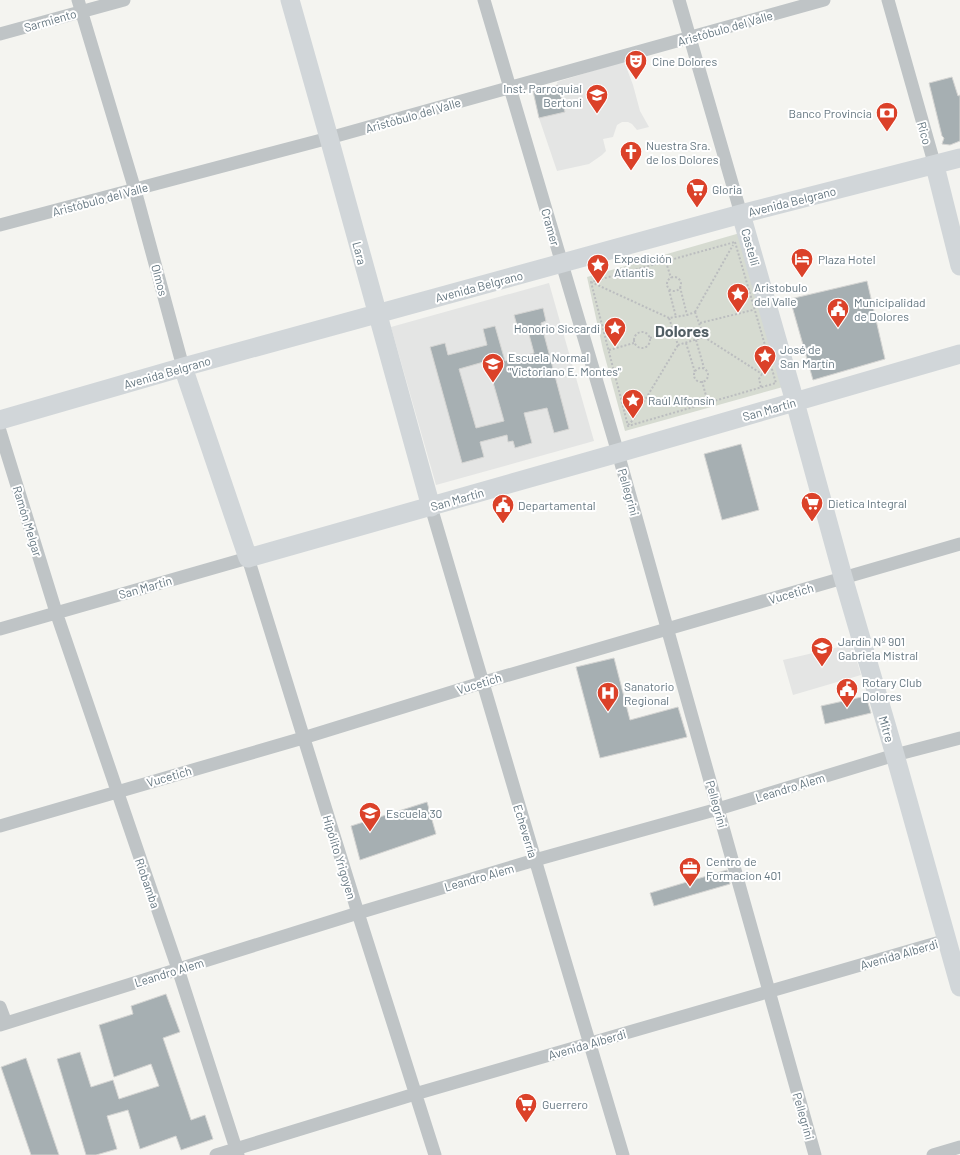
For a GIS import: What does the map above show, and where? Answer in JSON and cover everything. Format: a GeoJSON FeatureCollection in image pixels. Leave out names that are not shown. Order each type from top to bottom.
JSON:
{"type":"FeatureCollection","features":[{"type":"Feature","properties":{"kind":"main road","name":"Lara"},"geometry":{"type":"LineString","coordinates":[[290,0],[431,507]]}},
{"type":"Feature","properties":{"kind":"main road","name":"Avenida Belgrano"},"geometry":{"type":"LineString","coordinates":[[0,420],[183,367],[741,214],[935,166],[960,158]]}},
{"type":"Feature","properties":{"kind":"main road","name":"Rico"},"geometry":{"type":"LineString","coordinates":[[935,166],[960,266]]}},
{"type":"Feature","properties":{"kind":"main road","name":"Castelli"},"geometry":{"type":"LineString","coordinates":[[741,214],[795,402]]}},
{"type":"Feature","properties":{"kind":"main road","name":"San Martín"},"geometry":{"type":"LineString","coordinates":[[248,558],[618,454],[960,354]]}},
{"type":"Feature","properties":{"kind":"main road","name":"Olmos"},"geometry":{"type":"LineString","coordinates":[[183,367],[248,558]]}},
{"type":"Feature","properties":{"kind":"main road","name":"Mitre"},"geometry":{"type":"LineString","coordinates":[[795,402],[843,577],[895,756],[954,939],[960,987]]}},
{"type":"Feature","properties":{"kind":"street","name":"Sarmiento"},"geometry":{"type":"LineString","coordinates":[[0,34],[80,6],[124,0]]}},
{"type":"Feature","properties":{"kind":"street","name":"Cramer"},"geometry":{"type":"LineString","coordinates":[[484,0],[618,454]]}},
{"type":"Feature","properties":{"kind":"street","name":"Castelli"},"geometry":{"type":"LineString","coordinates":[[679,0],[741,214]]}},
{"type":"Feature","properties":{"kind":"street","name":"Aristóbulo del Valle"},"geometry":{"type":"LineString","coordinates":[[0,225],[329,138],[824,0]]}},
{"type":"Feature","properties":{"kind":"street","name":"Rico"},"geometry":{"type":"LineString","coordinates":[[888,0],[935,166]]}},
{"type":"Feature","properties":{"kind":"street","name":"Olmos"},"geometry":{"type":"LineString","coordinates":[[80,6],[135,190],[183,367]]}},
{"type":"Feature","properties":{"kind":"street","name":"Ramón Melgar"},"geometry":{"type":"LineString","coordinates":[[0,431],[56,612]]}},
{"type":"Feature","properties":{"kind":"street","name":"Pellegrini"},"geometry":{"type":"LineString","coordinates":[[618,454],[815,1155]]}},
{"type":"Feature","properties":{"kind":"street","name":"Echeverría"},"geometry":{"type":"LineString","coordinates":[[431,507],[481,682],[623,1155]]}},
{"type":"Feature","properties":{"kind":"street","name":"Vucetich"},"geometry":{"type":"LineString","coordinates":[[0,826],[303,738],[481,682],[960,544]]}},
{"type":"Feature","properties":{"kind":"street","name":"San Martín"},"geometry":{"type":"LineString","coordinates":[[0,628],[248,558]]}},
{"type":"Feature","properties":{"kind":"street","name":"Hipólito Yrigoyen"},"geometry":{"type":"LineString","coordinates":[[248,558],[303,738],[435,1155]]}},
{"type":"Feature","properties":{"kind":"street","name":"Riobamba"},"geometry":{"type":"LineString","coordinates":[[56,612],[178,969],[237,1152]]}},
{"type":"Feature","properties":{"kind":"street","name":"Leandro Alem"},"geometry":{"type":"LineString","coordinates":[[3,1024],[358,913],[535,860],[718,809],[960,738]]}},
{"type":"Feature","properties":{"kind":"street","name":"Avenida Alberdi"},"geometry":{"type":"LineString","coordinates":[[216,1155],[237,1152],[415,1094],[954,939]]}},
{"type":"Feature","properties":{"kind":"street"},"geometry":{"type":"LineString","coordinates":[[0,1007],[3,1024]]}},
{"type":"Feature","properties":{"kind":"street"},"geometry":{"type":"LineString","coordinates":[[933,1155],[960,1147]]}},
{"type":"Feature","properties":{"kind":"path"},"geometry":{"type":"LineString","coordinates":[[591,282],[734,242]]}},
{"type":"Feature","properties":{"kind":"path"},"geometry":{"type":"LineString","coordinates":[[628,426],[776,383],[734,242]]}},
{"type":"Feature","properties":{"kind":"path"},"geometry":{"type":"LineString","coordinates":[[591,282],[669,318],[695,312],[734,242]]}},
{"type":"Feature","properties":{"kind":"path"},"geometry":{"type":"LineString","coordinates":[[666,261],[671,278]]}},
{"type":"Feature","properties":{"kind":"path"},"geometry":{"type":"LineString","coordinates":[[671,278],[678,278],[680,282],[687,314]]}},
{"type":"Feature","properties":{"kind":"path"},"geometry":{"type":"LineString","coordinates":[[671,278],[667,283],[676,317]]}},
{"type":"Feature","properties":{"kind":"path"},"geometry":{"type":"LineString","coordinates":[[591,282],[628,426]]}},
{"type":"Feature","properties":{"kind":"path"},"geometry":{"type":"LineString","coordinates":[[669,290],[675,291],[680,287]]}},
{"type":"Feature","properties":{"kind":"path"},"geometry":{"type":"LineString","coordinates":[[700,323],[754,309]]}},
{"type":"Feature","properties":{"kind":"path"},"geometry":{"type":"LineString","coordinates":[[695,312],[704,337],[762,374]]}},
{"type":"Feature","properties":{"kind":"path"},"geometry":{"type":"LineString","coordinates":[[669,318],[678,345]]}},
{"type":"Feature","properties":{"kind":"path"},"geometry":{"type":"LineString","coordinates":[[650,338],[673,331]]}},
{"type":"Feature","properties":{"kind":"path"},"geometry":{"type":"LineString","coordinates":[[641,332],[648,334],[651,340],[648,347],[642,349],[636,346],[634,342],[634,337],[641,332]]}},
{"type":"Feature","properties":{"kind":"path"},"geometry":{"type":"LineString","coordinates":[[628,426],[678,345],[704,337]]}},
{"type":"Feature","properties":{"kind":"path"},"geometry":{"type":"LineString","coordinates":[[696,340],[704,368],[708,371],[706,380],[702,382]]}},
{"type":"Feature","properties":{"kind":"path"},"geometry":{"type":"LineString","coordinates":[[608,350],[634,342]]}},
{"type":"Feature","properties":{"kind":"path"},"geometry":{"type":"LineString","coordinates":[[686,343],[696,379],[702,382],[708,403]]}},
{"type":"Feature","properties":{"kind":"path"},"geometry":{"type":"LineString","coordinates":[[695,372],[698,369],[704,368]]}},
{"type":"Feature","properties":{"kind":"path"},"geometry":{"type":"LineString","coordinates":[[761,388],[759,379],[764,369],[771,368]]}},
{"type":"Feature","properties":{"kind":"shaded area","name":"Inst. Parroquial Bertoni"},"geometry":{"type":"Polygon","coordinates":[[[624,61],[633,85],[640,111],[649,127],[637,130],[632,124],[622,122],[617,125],[613,137],[603,139],[606,151],[602,155],[589,164],[557,171],[539,118],[564,112],[557,82],[624,61]]]}},
{"type":"Feature","properties":{"kind":"shaded area"},"geometry":{"type":"Polygon","coordinates":[[[740,233],[783,387],[625,431],[603,350],[587,277],[740,233]]]}},
{"type":"Feature","properties":{"kind":"shaded area","name":"Escuela Normal \"Victoriano E. Montes\""},"geometry":{"type":"Polygon","coordinates":[[[549,283],[594,441],[436,485],[391,327],[549,283]]]}},
{"type":"Feature","properties":{"kind":"shaded area","name":"Jardín Nº 901 Gabriela Mistral"},"geometry":{"type":"Polygon","coordinates":[[[852,644],[861,675],[793,695],[783,660],[852,644]]]}},
{"type":"Feature","properties":{"kind":"building"},"geometry":{"type":"Polygon","coordinates":[[[952,77],[958,96],[960,95],[960,141],[950,145],[942,144],[944,138],[942,136],[929,83],[952,77]]]}},
{"type":"Feature","properties":{"kind":"building"},"geometry":{"type":"Polygon","coordinates":[[[558,85],[565,112],[539,118],[533,91],[558,85]]]}},
{"type":"Feature","properties":{"kind":"building","name":"Municipalidad de Dolores"},"geometry":{"type":"Polygon","coordinates":[[[867,281],[885,359],[813,380],[790,299],[867,281]]]}},
{"type":"Feature","properties":{"kind":"building"},"geometry":{"type":"Polygon","coordinates":[[[543,308],[546,321],[541,323],[569,429],[554,433],[547,408],[524,413],[532,443],[515,448],[513,441],[508,442],[507,435],[480,442],[484,457],[462,463],[430,347],[445,343],[448,355],[487,345],[483,329],[495,326],[505,361],[534,353],[527,327],[518,329],[514,315],[543,308]],[[487,361],[459,369],[476,428],[504,421],[487,361]]]}},
{"type":"Feature","properties":{"kind":"building"},"geometry":{"type":"Polygon","coordinates":[[[741,444],[759,510],[722,520],[704,454],[741,444]]]}},
{"type":"Feature","properties":{"kind":"building","name":"Sanatorio Regional"},"geometry":{"type":"Polygon","coordinates":[[[614,658],[630,720],[678,707],[687,737],[600,758],[576,667],[614,658]]]}},
{"type":"Feature","properties":{"kind":"building","name":"Rotary Club Dolores"},"geometry":{"type":"Polygon","coordinates":[[[866,696],[871,713],[825,724],[821,706],[866,696]]]}},
{"type":"Feature","properties":{"kind":"building"},"geometry":{"type":"Polygon","coordinates":[[[427,802],[436,834],[360,860],[351,826],[427,802]]]}},
{"type":"Feature","properties":{"kind":"building","name":"Centro de Formacion 401"},"geometry":{"type":"Polygon","coordinates":[[[727,870],[730,884],[654,906],[650,893],[727,870]]]}},
{"type":"Feature","properties":{"kind":"building"},"geometry":{"type":"Polygon","coordinates":[[[166,994],[180,1032],[163,1038],[191,1120],[205,1115],[213,1139],[181,1150],[176,1136],[140,1149],[128,1110],[107,1116],[117,1149],[96,1155],[86,1155],[57,1059],[80,1052],[91,1087],[113,1080],[119,1099],[159,1086],[151,1064],[114,1077],[99,1025],[133,1014],[131,1006],[166,994]]]}},
{"type":"Feature","properties":{"kind":"building"},"geometry":{"type":"Polygon","coordinates":[[[26,1058],[59,1155],[31,1155],[1,1067],[26,1058]]]}},
{"type":"Feature","properties":{"kind":"place","name":"Cine Dolores"},"geometry":{"type":"Point","coordinates":[636,80]}},
{"type":"Feature","properties":{"kind":"place","name":"Inst. Parroquial Bertoni"},"geometry":{"type":"Point","coordinates":[597,114]}},
{"type":"Feature","properties":{"kind":"place","name":"Banco Provincia"},"geometry":{"type":"Point","coordinates":[887,132]}},
{"type":"Feature","properties":{"kind":"place","name":"Nuestra Sra. de los Dolores"},"geometry":{"type":"Point","coordinates":[631,172]}},
{"type":"Feature","properties":{"kind":"place","name":"Gloria"},"geometry":{"type":"Point","coordinates":[697,208]}},
{"type":"Feature","properties":{"kind":"place","name":"Plaza Hotel"},"geometry":{"type":"Point","coordinates":[802,278]}},
{"type":"Feature","properties":{"kind":"place","name":"Expedición Atlantis"},"geometry":{"type":"Point","coordinates":[598,284]}},
{"type":"Feature","properties":{"kind":"place","name":"Aristobulo del Valle"},"geometry":{"type":"Point","coordinates":[738,314]}},
{"type":"Feature","properties":{"kind":"place","name":"Municipalidad de Dolores"},"geometry":{"type":"Point","coordinates":[838,328]}},
{"type":"Feature","properties":{"kind":"place","name":"Honorio Siccardi"},"geometry":{"type":"Point","coordinates":[615,348]}},
{"type":"Feature","properties":{"kind":"place","name":"José de San Martín"},"geometry":{"type":"Point","coordinates":[765,376]}},
{"type":"Feature","properties":{"kind":"place","name":"Escuela Normal \"Victoriano E. Montes\""},"geometry":{"type":"Point","coordinates":[493,384]}},
{"type":"Feature","properties":{"kind":"place","name":"Raúl Alfonsín"},"geometry":{"type":"Point","coordinates":[633,420]}},
{"type":"Feature","properties":{"kind":"place","name":"Dietica Integral"},"geometry":{"type":"Point","coordinates":[812,522]}},
{"type":"Feature","properties":{"kind":"place","name":"Departamental"},"geometry":{"type":"Point","coordinates":[503,524]}},
{"type":"Feature","properties":{"kind":"place","name":"Jardín Nº 901 Gabriela Mistral"},"geometry":{"type":"Point","coordinates":[822,668]}},
{"type":"Feature","properties":{"kind":"place","name":"Rotary Club Dolores"},"geometry":{"type":"Point","coordinates":[847,708]}},
{"type":"Feature","properties":{"kind":"place","name":"Sanatorio Regional"},"geometry":{"type":"Point","coordinates":[608,712]}},
{"type":"Feature","properties":{"kind":"place","name":"Escuela 30"},"geometry":{"type":"Point","coordinates":[370,832]}},
{"type":"Feature","properties":{"kind":"place","name":"Centro de Formacion 401"},"geometry":{"type":"Point","coordinates":[690,888]}},
{"type":"Feature","properties":{"kind":"place","name":"Guerrero"},"geometry":{"type":"Point","coordinates":[526,1124]}},
{"type":"Feature","properties":{"kind":"district","name":"Dolores"},"geometry":{"type":"Point","coordinates":[682,330]}}]}
